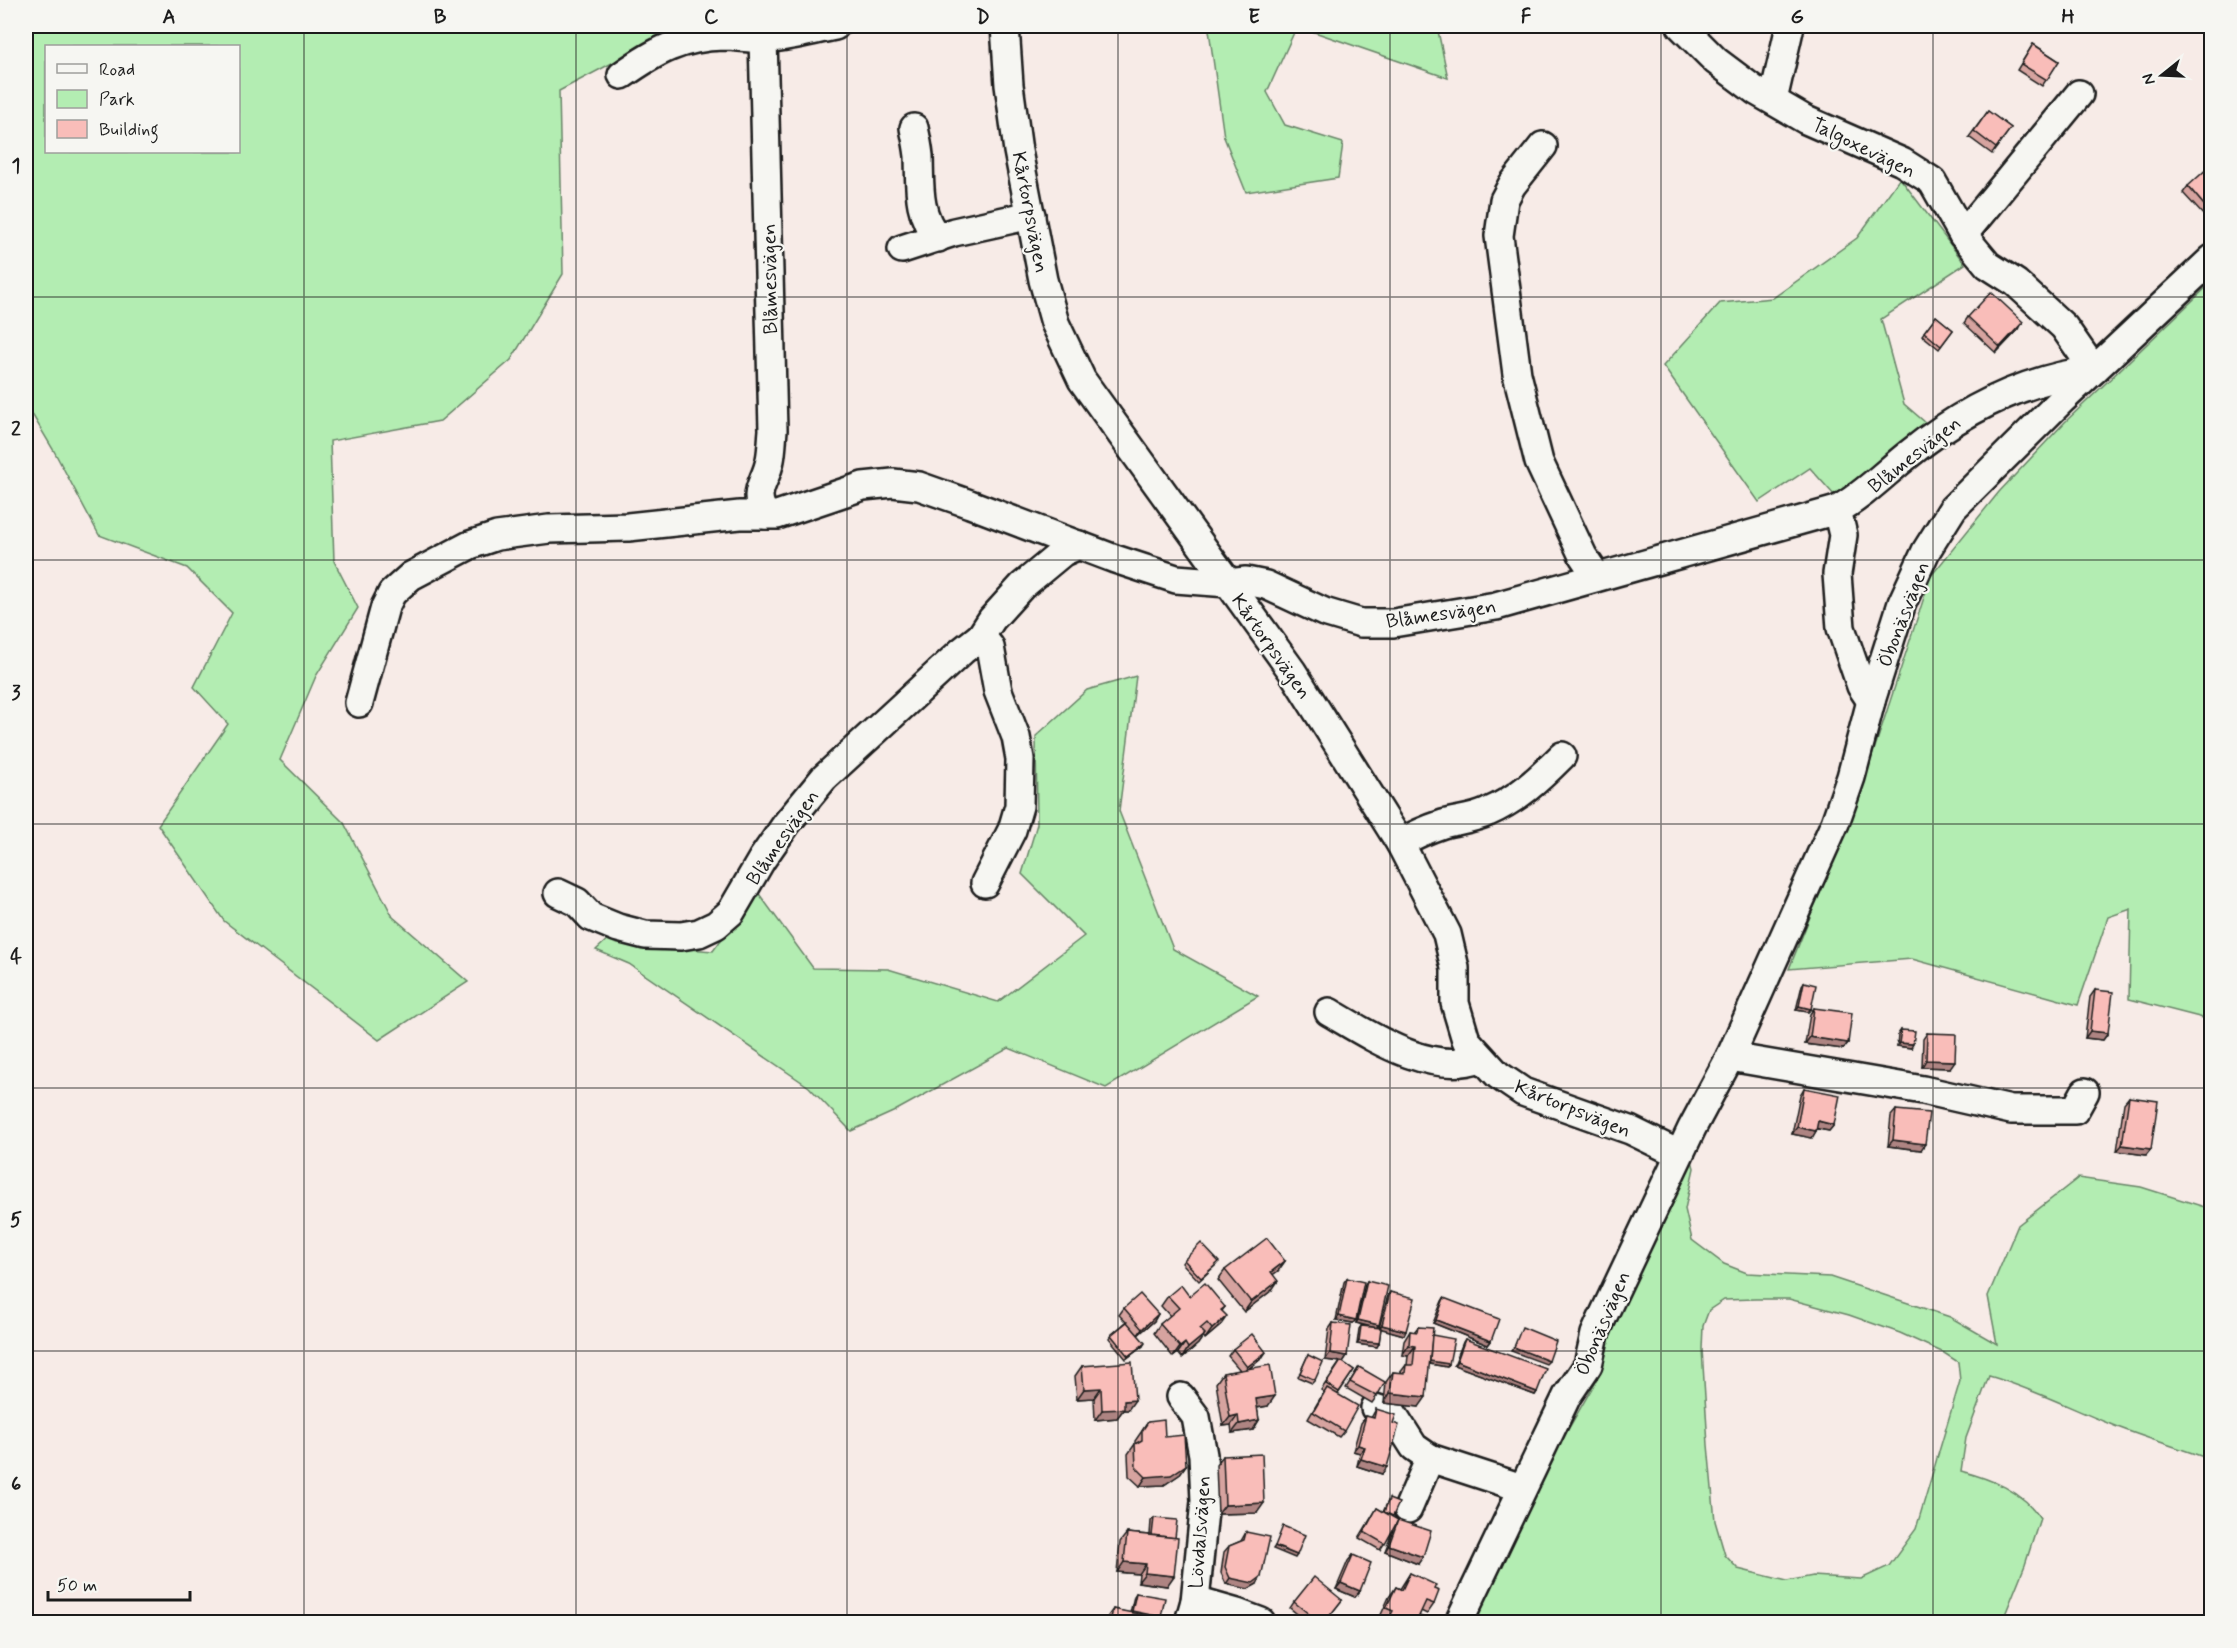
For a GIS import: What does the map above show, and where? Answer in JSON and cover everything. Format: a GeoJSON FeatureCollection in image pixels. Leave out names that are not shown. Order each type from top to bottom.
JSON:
{"type":"FeatureCollection","features":[{"type":"Feature","properties":{"kind":"street"},"geometry":{"type":"LineString","coordinates":[[622,75],[648,57],[673,44],[693,38],[725,36],[764,38],[835,26]]}},
{"type":"Feature","properties":{"kind":"street","name":"Kårtorpsvägen"},"geometry":{"type":"LineString","coordinates":[[1005,26],[1014,118],[1043,280],[1055,323],[1082,380],[1292,671],[1400,843],[1447,934],[1455,968],[1455,1003],[1466,1040],[1480,1058],[1498,1075],[1523,1092],[1630,1130],[1679,1154]]}},
{"type":"Feature","properties":{"kind":"street","name":"Talgoxevägen"},"geometry":{"type":"LineString","coordinates":[[1681,26],[1716,61],[1756,91],[1806,120],[1902,162],[1932,181],[1963,235],[1988,265],[2016,283],[2064,327],[2094,370]]}},
{"type":"Feature","properties":{"kind":"street"},"geometry":{"type":"LineString","coordinates":[[1773,100],[1790,26]]}},
{"type":"Feature","properties":{"kind":"street","name":"Blåmesvägen"},"geometry":{"type":"LineString","coordinates":[[764,38],[773,430],[770,460],[759,491],[758,504],[766,515]]}},
{"type":"Feature","properties":{"kind":"street"},"geometry":{"type":"LineString","coordinates":[[1963,235],[2079,94]]}},
{"type":"Feature","properties":{"kind":"street"},"geometry":{"type":"LineString","coordinates":[[914,128],[919,154],[918,184],[921,202],[938,238]]}},
{"type":"Feature","properties":{"kind":"street"},"geometry":{"type":"LineString","coordinates":[[1543,146],[1512,185],[1504,200],[1498,236],[1517,374],[1539,462],[1583,556],[1597,577]]}},
{"type":"Feature","properties":{"kind":"street"},"geometry":{"type":"LineString","coordinates":[[902,249],[1031,215]]}},
{"type":"Feature","properties":{"kind":"street","name":"Öbonäsvägen"},"geometry":{"type":"LineString","coordinates":[[1459,1623],[1567,1396],[1588,1365],[1595,1334],[1604,1314],[1679,1154],[1730,1057],[1835,823],[1851,777],[1871,701],[1902,603],[1926,551],[1953,508],[2211,259]]}},
{"type":"Feature","properties":{"kind":"street","name":"Blåmesvägen"},"geometry":{"type":"LineString","coordinates":[[359,703],[385,607],[392,593],[411,576],[471,545],[497,536],[549,530],[628,527],[740,515],[777,515],[863,486],[893,483],[919,486],[1176,579],[1228,583],[1246,581],[1266,585],[1333,615],[1361,623],[1393,623],[1496,606],[1837,510],[1855,500],[1930,437],[1990,400],[2065,374],[2094,370]]}},
{"type":"Feature","properties":{"kind":"street"},"geometry":{"type":"LineString","coordinates":[[1837,510],[1843,535],[1837,574],[1841,628],[1861,686],[1871,701]]}},
{"type":"Feature","properties":{"kind":"street","name":"Blåmesvägen"},"geometry":{"type":"LineString","coordinates":[[558,893],[577,902],[591,917],[618,928],[645,935],[681,936],[699,933],[716,925],[730,912],[787,823],[824,778],[981,636],[992,619],[1022,586],[1063,552],[1079,545]]}},
{"type":"Feature","properties":{"kind":"street"},"geometry":{"type":"LineString","coordinates":[[981,636],[990,647],[998,691],[1013,729],[1020,759],[1019,806],[1012,830],[985,883]]}},
{"type":"Feature","properties":{"kind":"street"},"geometry":{"type":"LineString","coordinates":[[1400,843],[1443,824],[1486,813],[1514,799],[1534,784],[1562,756]]}},
{"type":"Feature","properties":{"kind":"street"},"geometry":{"type":"LineString","coordinates":[[1329,1012],[1367,1034],[1420,1058],[1447,1064],[1467,1063],[1480,1058]]}},
{"type":"Feature","properties":{"kind":"street"},"geometry":{"type":"LineString","coordinates":[[1730,1057],[1923,1090],[2011,1110],[2076,1110],[2085,1092]]}},
{"type":"Feature","properties":{"kind":"street","name":"Lövdalsvägen"},"geometry":{"type":"LineString","coordinates":[[1181,1397],[1196,1416],[1203,1455],[1205,1501],[1192,1612],[1237,1612],[1261,1623]]}},
{"type":"Feature","properties":{"kind":"street"},"geometry":{"type":"LineString","coordinates":[[1375,1408],[1393,1414],[1414,1447],[1430,1458],[1522,1488]]}},
{"type":"Feature","properties":{"kind":"street"},"geometry":{"type":"LineString","coordinates":[[1408,1509],[1430,1458]]}},
{"type":"Feature","properties":{"kind":"green space"},"geometry":{"type":"Polygon","coordinates":[[[26,26],[707,26],[669,33],[559,91],[563,274],[511,360],[440,421],[330,441],[334,561],[358,608],[316,676],[280,760],[344,823],[393,917],[468,982],[379,1040],[224,921],[158,825],[228,724],[194,687],[232,613],[187,568],[99,535],[26,404],[26,26]]]}},
{"type":"Feature","properties":{"kind":"green space"},"geometry":{"type":"Polygon","coordinates":[[[1206,26],[1297,26],[1267,92],[1285,125],[1343,143],[1338,178],[1246,192],[1224,137],[1209,30],[1206,26]]]}},
{"type":"Feature","properties":{"kind":"green space"},"geometry":{"type":"Polygon","coordinates":[[[1297,26],[1437,26],[1448,78],[1297,26]]]}},
{"type":"Feature","properties":{"kind":"green space"},"geometry":{"type":"Polygon","coordinates":[[[1900,178],[1965,264],[1881,319],[1904,404],[1926,423],[1835,496],[1810,468],[1759,502],[1663,366],[1720,303],[1773,298],[1857,238],[1900,178]]]}},
{"type":"Feature","properties":{"kind":"green space"},"geometry":{"type":"Polygon","coordinates":[[[2211,283],[2211,1020],[2129,999],[2131,909],[2108,917],[2078,1005],[1912,959],[1789,969],[1862,787],[1931,576],[1999,492],[2065,422],[2211,283]]]}},
{"type":"Feature","properties":{"kind":"green space"},"geometry":{"type":"Polygon","coordinates":[[[1136,676],[1119,811],[1173,949],[1258,996],[1106,1088],[1009,1048],[893,1112],[851,1131],[809,1087],[629,964],[596,950],[611,936],[652,946],[713,951],[757,891],[813,968],[888,969],[998,1002],[1084,936],[1022,874],[1037,824],[1036,736],[1087,690],[1136,676]]]}},
{"type":"Feature","properties":{"kind":"green space"},"geometry":{"type":"Polygon","coordinates":[[[1691,1157],[1694,1168],[1685,1209],[1692,1240],[1724,1264],[1747,1273],[1830,1277],[1950,1317],[1997,1344],[1988,1296],[2018,1225],[2078,1178],[2141,1187],[2211,1209],[2211,1460],[2123,1429],[2035,1392],[1989,1376],[1966,1438],[1961,1471],[2005,1487],[2025,1500],[2040,1518],[2025,1565],[2002,1622],[1473,1622],[1539,1480],[1599,1376],[1606,1336],[1691,1157]],[[1789,1299],[1724,1300],[1709,1310],[1703,1326],[1702,1349],[1715,1521],[1725,1555],[1738,1569],[1787,1581],[1813,1576],[1861,1579],[1889,1566],[1916,1529],[1960,1381],[1958,1362],[1900,1333],[1849,1315],[1789,1299]]]}},
{"type":"Feature","properties":{"kind":"building"},"geometry":{"type":"Polygon","coordinates":[[[2033,44],[2059,61],[2047,80],[2021,64],[2033,44]]]}},
{"type":"Feature","properties":{"kind":"building"},"geometry":{"type":"Polygon","coordinates":[[[1988,111],[2011,128],[1996,148],[1974,131],[1988,111]]]}},
{"type":"Feature","properties":{"kind":"building"},"geometry":{"type":"Polygon","coordinates":[[[2209,167],[2211,170],[2210,212],[2188,186],[2209,167]]]}},
{"type":"Feature","properties":{"kind":"building"},"geometry":{"type":"Polygon","coordinates":[[[1991,292],[2023,322],[2000,347],[1968,317],[1991,292]]]}},
{"type":"Feature","properties":{"kind":"building"},"geometry":{"type":"Polygon","coordinates":[[[1936,316],[1953,330],[1941,346],[1924,332],[1936,316]]]}},
{"type":"Feature","properties":{"kind":"building"},"geometry":{"type":"Polygon","coordinates":[[[1804,982],[1816,985],[1811,1009],[1799,1006],[1804,982]]]}},
{"type":"Feature","properties":{"kind":"building"},"geometry":{"type":"Polygon","coordinates":[[[2095,990],[2113,992],[2108,1033],[2090,1031],[2095,990]]]}},
{"type":"Feature","properties":{"kind":"building"},"geometry":{"type":"Polygon","coordinates":[[[1814,1008],[1852,1013],[1848,1043],[1810,1037],[1814,1008]]]}},
{"type":"Feature","properties":{"kind":"building"},"geometry":{"type":"Polygon","coordinates":[[[1901,1030],[1915,1031],[1913,1044],[1899,1043],[1901,1030]]]}},
{"type":"Feature","properties":{"kind":"building"},"geometry":{"type":"Polygon","coordinates":[[[1927,1033],[1956,1034],[1955,1061],[1926,1060],[1927,1033]]]}},
{"type":"Feature","properties":{"kind":"building"},"geometry":{"type":"Polygon","coordinates":[[[1804,1088],[1840,1095],[1834,1125],[1818,1121],[1816,1131],[1797,1127],[1804,1088]]]}},
{"type":"Feature","properties":{"kind":"building"},"geometry":{"type":"Polygon","coordinates":[[[2129,1097],[2158,1101],[2151,1149],[2122,1145],[2129,1097]]]}},
{"type":"Feature","properties":{"kind":"building"},"geometry":{"type":"Polygon","coordinates":[[[1896,1110],[1929,1113],[1925,1144],[1893,1140],[1896,1110]]]}},
{"type":"Feature","properties":{"kind":"building"},"geometry":{"type":"Polygon","coordinates":[[[1267,1238],[1285,1261],[1271,1272],[1278,1281],[1251,1302],[1225,1270],[1267,1238]]]}},
{"type":"Feature","properties":{"kind":"building"},"geometry":{"type":"Polygon","coordinates":[[[1201,1243],[1219,1262],[1201,1278],[1184,1260],[1201,1243]]]}},
{"type":"Feature","properties":{"kind":"building"},"geometry":{"type":"Polygon","coordinates":[[[1347,1278],[1364,1282],[1356,1320],[1339,1316],[1347,1278]]]}},
{"type":"Feature","properties":{"kind":"building"},"geometry":{"type":"Polygon","coordinates":[[[1367,1281],[1388,1286],[1379,1325],[1358,1320],[1367,1281]]]}},
{"type":"Feature","properties":{"kind":"building"},"geometry":{"type":"Polygon","coordinates":[[[1205,1283],[1225,1307],[1221,1310],[1227,1316],[1212,1329],[1207,1323],[1200,1329],[1205,1334],[1188,1348],[1185,1343],[1180,1347],[1160,1324],[1179,1308],[1168,1296],[1181,1285],[1189,1296],[1205,1283]]]}},
{"type":"Feature","properties":{"kind":"building"},"geometry":{"type":"Polygon","coordinates":[[[1390,1292],[1415,1298],[1406,1331],[1382,1325],[1390,1292]]]}},
{"type":"Feature","properties":{"kind":"building"},"geometry":{"type":"Polygon","coordinates":[[[1140,1294],[1158,1314],[1142,1329],[1124,1308],[1140,1294]]]}},
{"type":"Feature","properties":{"kind":"building"},"geometry":{"type":"Polygon","coordinates":[[[1444,1298],[1499,1319],[1491,1341],[1436,1320],[1444,1298]]]}},
{"type":"Feature","properties":{"kind":"building"},"geometry":{"type":"Polygon","coordinates":[[[1127,1322],[1145,1343],[1128,1356],[1111,1335],[1127,1322]]]}},
{"type":"Feature","properties":{"kind":"building"},"geometry":{"type":"Polygon","coordinates":[[[1333,1323],[1351,1325],[1347,1356],[1330,1353],[1333,1323]]]}},
{"type":"Feature","properties":{"kind":"building"},"geometry":{"type":"Polygon","coordinates":[[[1361,1326],[1381,1328],[1379,1343],[1359,1341],[1361,1326]]]}},
{"type":"Feature","properties":{"kind":"building"},"geometry":{"type":"Polygon","coordinates":[[[1418,1327],[1433,1328],[1426,1397],[1390,1393],[1393,1372],[1405,1373],[1406,1365],[1413,1365],[1415,1346],[1409,1345],[1410,1331],[1417,1332],[1418,1327]]]}},
{"type":"Feature","properties":{"kind":"building"},"geometry":{"type":"Polygon","coordinates":[[[1522,1327],[1556,1341],[1549,1361],[1514,1347],[1522,1327]]]}},
{"type":"Feature","properties":{"kind":"building"},"geometry":{"type":"Polygon","coordinates":[[[1252,1334],[1266,1352],[1247,1367],[1233,1349],[1252,1334]]]}},
{"type":"Feature","properties":{"kind":"building"},"geometry":{"type":"Polygon","coordinates":[[[1432,1335],[1454,1339],[1449,1364],[1430,1361],[1432,1335]]]}},
{"type":"Feature","properties":{"kind":"building"},"geometry":{"type":"Polygon","coordinates":[[[1465,1339],[1546,1369],[1537,1392],[1457,1361],[1465,1339]]]}},
{"type":"Feature","properties":{"kind":"building"},"geometry":{"type":"Polygon","coordinates":[[[1308,1355],[1323,1362],[1315,1380],[1300,1373],[1308,1355]]]}},
{"type":"Feature","properties":{"kind":"building"},"geometry":{"type":"Polygon","coordinates":[[[1341,1361],[1354,1370],[1339,1392],[1326,1384],[1341,1361]]]}},
{"type":"Feature","properties":{"kind":"building"},"geometry":{"type":"Polygon","coordinates":[[[1132,1362],[1135,1400],[1124,1401],[1124,1409],[1102,1410],[1101,1388],[1084,1389],[1082,1366],[1132,1362]]]}},
{"type":"Feature","properties":{"kind":"building"},"geometry":{"type":"Polygon","coordinates":[[[1270,1365],[1275,1396],[1256,1399],[1259,1420],[1239,1424],[1238,1415],[1230,1417],[1223,1373],[1270,1365]]]}},
{"type":"Feature","properties":{"kind":"building"},"geometry":{"type":"Polygon","coordinates":[[[1359,1367],[1385,1382],[1377,1396],[1350,1382],[1359,1367]]]}},
{"type":"Feature","properties":{"kind":"building"},"geometry":{"type":"Polygon","coordinates":[[[1327,1388],[1358,1406],[1344,1431],[1313,1412],[1327,1388]]]}},
{"type":"Feature","properties":{"kind":"building"},"geometry":{"type":"Polygon","coordinates":[[[1376,1409],[1396,1415],[1393,1423],[1399,1425],[1387,1467],[1361,1459],[1365,1447],[1358,1445],[1366,1416],[1374,1418],[1376,1409]]]}},
{"type":"Feature","properties":{"kind":"building"},"geometry":{"type":"Polygon","coordinates":[[[1164,1420],[1165,1437],[1184,1435],[1186,1465],[1171,1475],[1146,1477],[1136,1467],[1135,1444],[1142,1440],[1142,1431],[1148,1422],[1164,1420]]]}},
{"type":"Feature","properties":{"kind":"building"},"geometry":{"type":"Polygon","coordinates":[[[1262,1454],[1264,1503],[1225,1505],[1223,1456],[1262,1454]]]}},
{"type":"Feature","properties":{"kind":"building"},"geometry":{"type":"Polygon","coordinates":[[[1389,1499],[1399,1503],[1393,1516],[1384,1512],[1389,1499]]]}},
{"type":"Feature","properties":{"kind":"building"},"geometry":{"type":"Polygon","coordinates":[[[1377,1508],[1398,1520],[1385,1544],[1364,1532],[1377,1508]]]}},
{"type":"Feature","properties":{"kind":"building"},"geometry":{"type":"Polygon","coordinates":[[[1154,1518],[1177,1520],[1175,1538],[1152,1535],[1154,1518]]]}},
{"type":"Feature","properties":{"kind":"building"},"geometry":{"type":"Polygon","coordinates":[[[1398,1520],[1431,1531],[1423,1557],[1389,1545],[1398,1520]]]}},
{"type":"Feature","properties":{"kind":"building"},"geometry":{"type":"Polygon","coordinates":[[[1283,1526],[1305,1535],[1297,1555],[1275,1546],[1283,1526]]]}},
{"type":"Feature","properties":{"kind":"building"},"geometry":{"type":"Polygon","coordinates":[[[1246,1532],[1270,1537],[1261,1577],[1253,1583],[1230,1578],[1225,1567],[1229,1546],[1244,1540],[1246,1532]]]}},
{"type":"Feature","properties":{"kind":"building"},"geometry":{"type":"Polygon","coordinates":[[[1127,1533],[1178,1538],[1174,1576],[1145,1573],[1146,1564],[1124,1562],[1127,1533]]]}},
{"type":"Feature","properties":{"kind":"building"},"geometry":{"type":"Polygon","coordinates":[[[1353,1555],[1371,1563],[1360,1591],[1341,1583],[1353,1555]]]}},
{"type":"Feature","properties":{"kind":"building"},"geometry":{"type":"Polygon","coordinates":[[[1410,1573],[1436,1585],[1434,1589],[1439,1591],[1434,1604],[1426,1601],[1419,1616],[1425,1618],[1423,1623],[1387,1623],[1393,1611],[1386,1608],[1396,1587],[1402,1590],[1410,1573]]]}},
{"type":"Feature","properties":{"kind":"building"},"geometry":{"type":"Polygon","coordinates":[[[1314,1577],[1342,1600],[1324,1623],[1320,1623],[1294,1602],[1314,1577]]]}},
{"type":"Feature","properties":{"kind":"building"},"geometry":{"type":"Polygon","coordinates":[[[1136,1593],[1165,1598],[1161,1617],[1132,1611],[1136,1593]]]}},
{"type":"Feature","properties":{"kind":"building"},"geometry":{"type":"Polygon","coordinates":[[[1113,1609],[1158,1618],[1157,1623],[1110,1623],[1113,1609]]]}},
{"type":"Feature","properties":{"kind":"building"},"geometry":{"type":"Polygon","coordinates":[[[1359,1617],[1371,1623],[1357,1623],[1359,1617]]]}}]}
